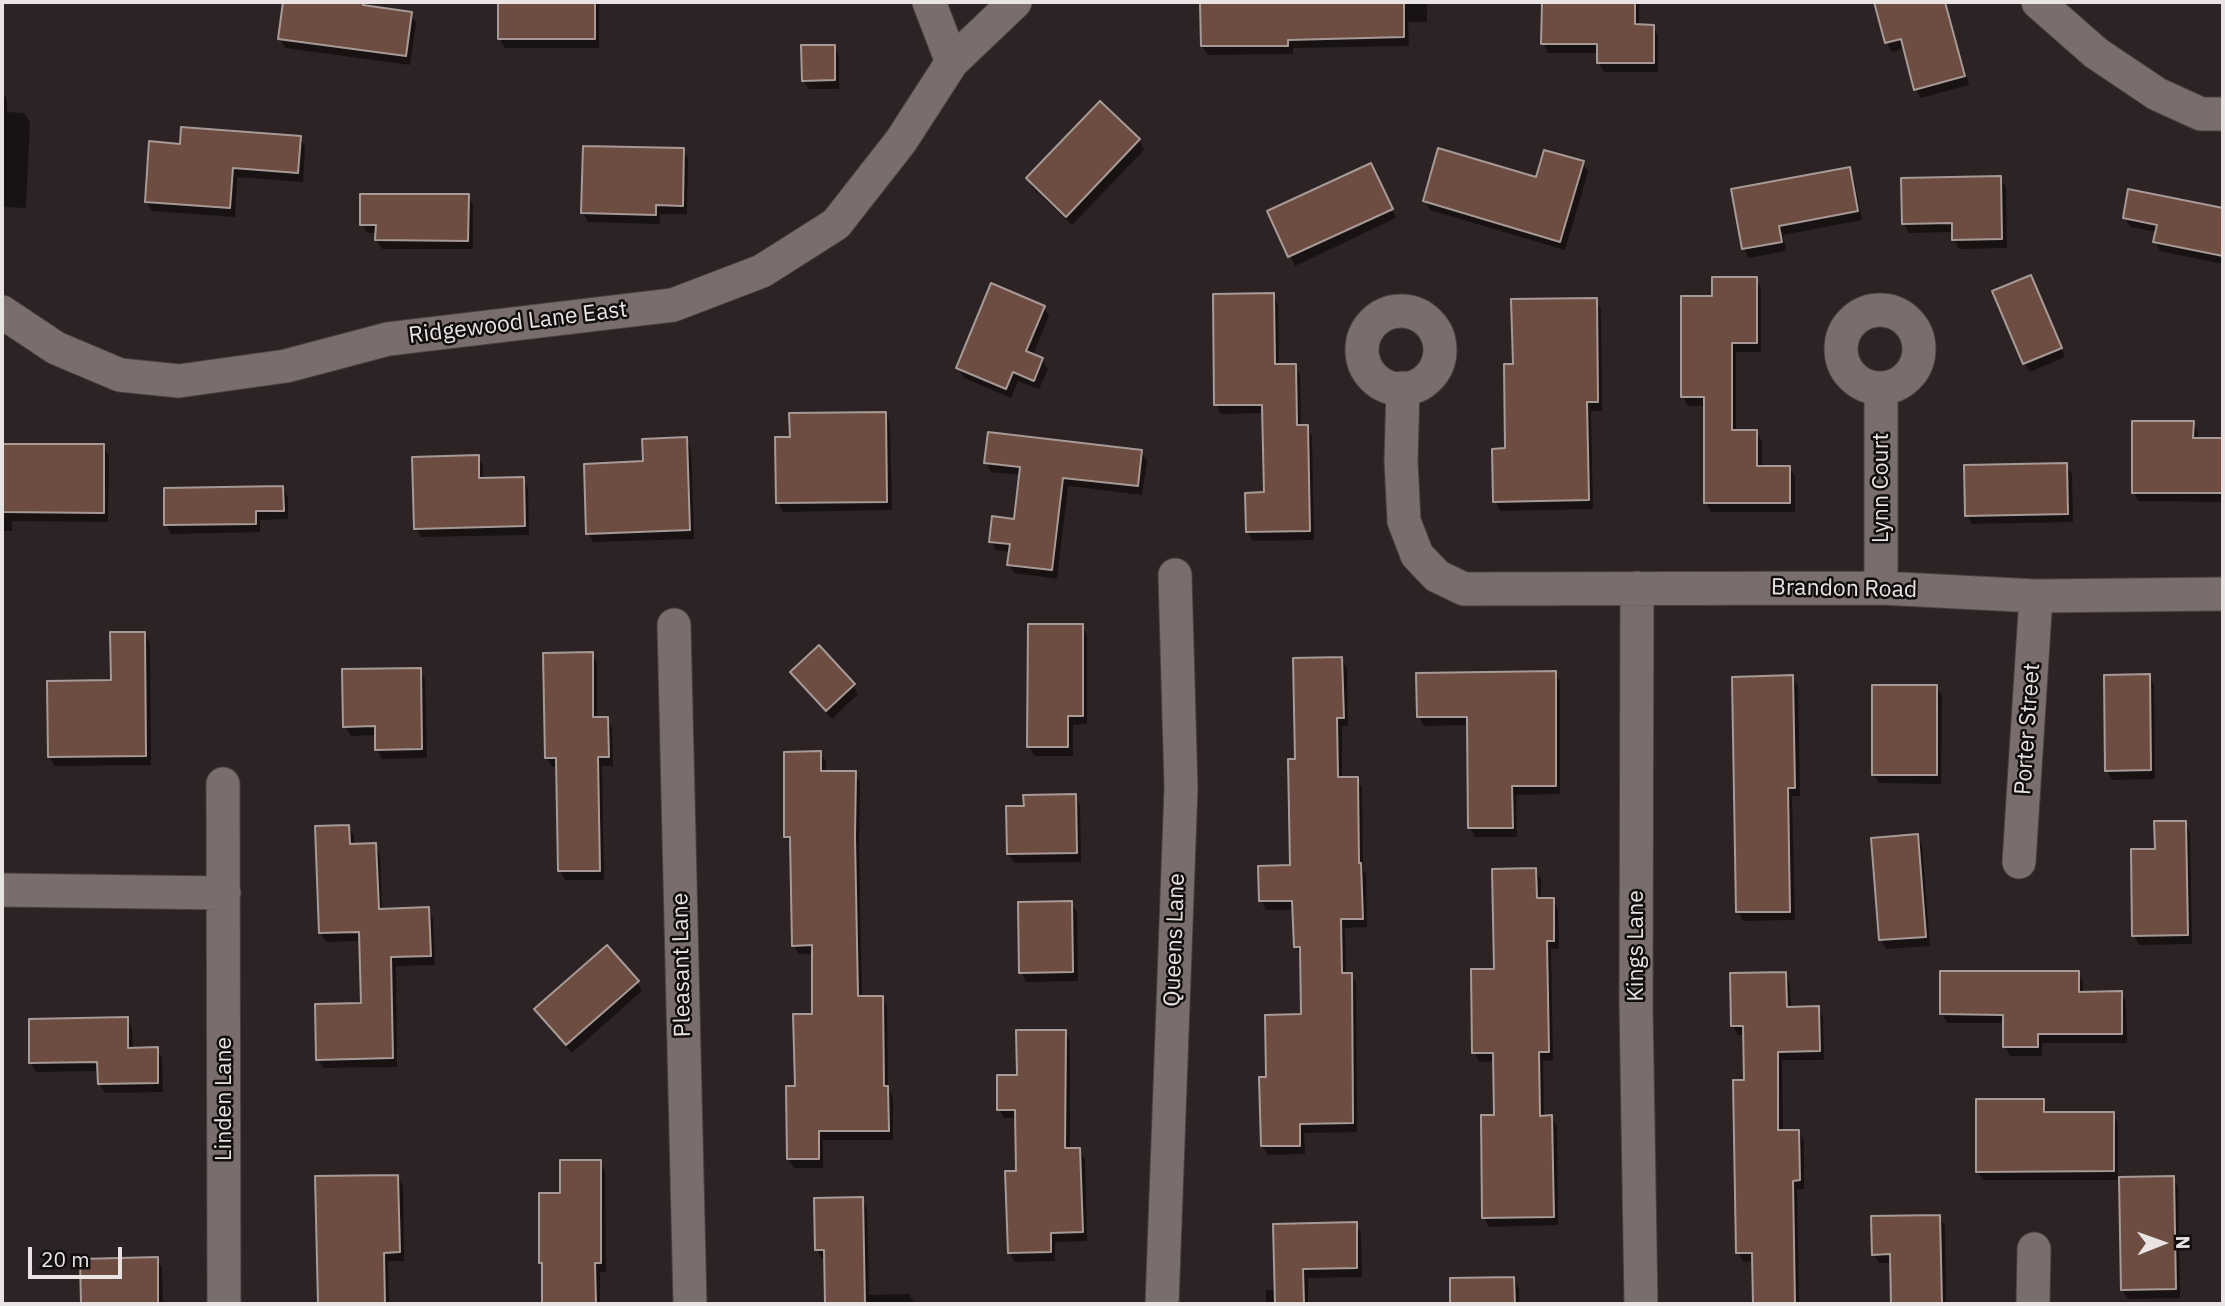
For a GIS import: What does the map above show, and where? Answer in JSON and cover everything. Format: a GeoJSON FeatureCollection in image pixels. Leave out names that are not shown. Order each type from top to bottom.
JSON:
{"type":"FeatureCollection","features":[{"type":"Feature","properties":{"kind":"street"},"geometry":{"type":"LineString","coordinates":[[929,2],[952,62]]}},
{"type":"Feature","properties":{"kind":"street","name":"Ridgewood Lane East"},"geometry":{"type":"LineString","coordinates":[[2,312],[56,348],[120,375],[179,381],[286,366],[388,339],[673,305],[762,271],[836,224],[901,141],[952,62],[1015,2]]}},
{"type":"Feature","properties":{"kind":"street"},"geometry":{"type":"LineString","coordinates":[[2038,2],[2096,53],[2157,94],[2202,114],[2223,114]]}},
{"type":"Feature","properties":{"kind":"street","name":"Brandon Road"},"geometry":{"type":"LineString","coordinates":[[1403,388],[1401,461],[1404,521],[1416,555],[1437,576],[1464,589],[1881,588],[2036,596],[2223,594]]}},
{"type":"Feature","properties":{"kind":"street","name":"Lynn Court"},"geometry":{"type":"LineString","coordinates":[[1881,389],[1881,588]]}},
{"type":"Feature","properties":{"kind":"street","name":"Queens Lane"},"geometry":{"type":"LineString","coordinates":[[1162,1304],[1181,788],[1175,575]]}},
{"type":"Feature","properties":{"kind":"street","name":"Kings Lane"},"geometry":{"type":"LineString","coordinates":[[1637,588],[1636,1004],[1641,1304]]}},
{"type":"Feature","properties":{"kind":"street","name":"Porter Street"},"geometry":{"type":"LineString","coordinates":[[2020,862],[2036,596]]}},
{"type":"Feature","properties":{"kind":"street","name":"Pleasant Lane"},"geometry":{"type":"LineString","coordinates":[[674,625],[690,1304]]}},
{"type":"Feature","properties":{"kind":"street","name":"Linden Lane"},"geometry":{"type":"LineString","coordinates":[[223,784],[224,1304]]}},
{"type":"Feature","properties":{"kind":"street"},"geometry":{"type":"LineString","coordinates":[[2,890],[223,893]]}},
{"type":"Feature","properties":{"kind":"street"},"geometry":{"type":"LineString","coordinates":[[2033,1304],[2034,1249]]}},
{"type":"Feature","properties":{"kind":"building"},"geometry":{"type":"Polygon","coordinates":[[[283,2],[363,2],[363,5],[412,12],[406,56],[278,39],[283,2]]]}},
{"type":"Feature","properties":{"kind":"building"},"geometry":{"type":"Polygon","coordinates":[[[498,2],[595,2],[595,39],[498,39],[498,2]]]}},
{"type":"Feature","properties":{"kind":"building"},"geometry":{"type":"Polygon","coordinates":[[[1200,2],[1404,2],[1404,37],[1288,40],[1288,46],[1201,46],[1200,2]]]}},
{"type":"Feature","properties":{"kind":"building"},"geometry":{"type":"Polygon","coordinates":[[[1542,2],[1635,2],[1635,24],[1654,25],[1654,63],[1597,63],[1597,44],[1541,44],[1542,2]]]}},
{"type":"Feature","properties":{"kind":"building"},"geometry":{"type":"Polygon","coordinates":[[[1874,2],[1945,2],[1965,76],[1914,90],[1901,39],[1885,43],[1874,2]]]}},
{"type":"Feature","properties":{"kind":"building"},"geometry":{"type":"Polygon","coordinates":[[[801,45],[835,45],[835,80],[802,81],[801,45]]]}},
{"type":"Feature","properties":{"kind":"building"},"geometry":{"type":"Polygon","coordinates":[[[1100,101],[1140,139],[1066,217],[1026,178],[1100,101]]]}},
{"type":"Feature","properties":{"kind":"building"},"geometry":{"type":"Polygon","coordinates":[[[181,127],[301,136],[298,173],[233,168],[230,208],[145,202],[149,141],[180,144],[181,127]]]}},
{"type":"Feature","properties":{"kind":"building"},"geometry":{"type":"Polygon","coordinates":[[[583,146],[684,148],[683,206],[656,205],[656,215],[581,213],[583,146]]]}},
{"type":"Feature","properties":{"kind":"building"},"geometry":{"type":"Polygon","coordinates":[[[1438,148],[1536,177],[1544,150],[1584,161],[1560,242],[1423,201],[1438,148]]]}},
{"type":"Feature","properties":{"kind":"building"},"geometry":{"type":"Polygon","coordinates":[[[1371,163],[1393,209],[1288,257],[1267,211],[1371,163]]]}},
{"type":"Feature","properties":{"kind":"building"},"geometry":{"type":"Polygon","coordinates":[[[1850,167],[1858,211],[1779,226],[1782,242],[1742,249],[1731,189],[1850,167]]]}},
{"type":"Feature","properties":{"kind":"building"},"geometry":{"type":"Polygon","coordinates":[[[2001,176],[2002,239],[1952,240],[1952,223],[1902,224],[1901,178],[2001,176]]]}},
{"type":"Feature","properties":{"kind":"building"},"geometry":{"type":"Polygon","coordinates":[[[2128,189],[2223,208],[2223,256],[2153,242],[2157,225],[2123,218],[2128,189]]]}},
{"type":"Feature","properties":{"kind":"building"},"geometry":{"type":"Polygon","coordinates":[[[360,194],[469,194],[468,241],[375,240],[376,225],[360,225],[360,194]]]}},
{"type":"Feature","properties":{"kind":"building"},"geometry":{"type":"Polygon","coordinates":[[[2031,275],[2062,348],[2023,364],[1992,291],[2031,275]]]}},
{"type":"Feature","properties":{"kind":"building"},"geometry":{"type":"Polygon","coordinates":[[[1712,277],[1757,277],[1757,343],[1732,343],[1732,430],[1757,430],[1757,466],[1790,466],[1790,503],[1704,503],[1704,397],[1681,397],[1681,296],[1712,296],[1712,277]]]}},
{"type":"Feature","properties":{"kind":"building"},"geometry":{"type":"Polygon","coordinates":[[[991,283],[1045,306],[1026,351],[1043,358],[1034,381],[1013,372],[1006,389],[956,368],[991,283]]]}},
{"type":"Feature","properties":{"kind":"building"},"geometry":{"type":"Polygon","coordinates":[[[1274,293],[1275,364],[1296,364],[1297,425],[1308,425],[1310,531],[1246,532],[1245,493],[1264,492],[1262,405],[1214,405],[1213,294],[1274,293]]]}},
{"type":"Feature","properties":{"kind":"building"},"geometry":{"type":"Polygon","coordinates":[[[1597,298],[1598,402],[1587,402],[1589,500],[1493,502],[1492,449],[1505,448],[1504,364],[1513,364],[1511,299],[1597,298]]]}},
{"type":"Feature","properties":{"kind":"building"},"geometry":{"type":"Polygon","coordinates":[[[886,412],[887,502],[776,503],[775,437],[790,437],[789,413],[886,412]]]}},
{"type":"Feature","properties":{"kind":"building"},"geometry":{"type":"Polygon","coordinates":[[[2132,421],[2194,421],[2193,438],[2223,438],[2223,493],[2132,493],[2132,421]]]}},
{"type":"Feature","properties":{"kind":"building"},"geometry":{"type":"Polygon","coordinates":[[[988,432],[1142,450],[1138,486],[1063,478],[1052,570],[1007,565],[1010,544],[989,542],[992,516],[1014,519],[1020,467],[984,463],[988,432]]]}},
{"type":"Feature","properties":{"kind":"building"},"geometry":{"type":"Polygon","coordinates":[[[687,437],[690,530],[586,534],[584,464],[643,461],[642,439],[687,437]]]}},
{"type":"Feature","properties":{"kind":"building"},"geometry":{"type":"Polygon","coordinates":[[[2,444],[104,444],[104,513],[2,512],[2,444]]]}},
{"type":"Feature","properties":{"kind":"building"},"geometry":{"type":"Polygon","coordinates":[[[479,455],[479,478],[524,477],[525,526],[414,529],[412,457],[479,455]]]}},
{"type":"Feature","properties":{"kind":"building"},"geometry":{"type":"Polygon","coordinates":[[[2067,463],[2068,514],[1965,516],[1964,465],[2067,463]]]}},
{"type":"Feature","properties":{"kind":"building"},"geometry":{"type":"Polygon","coordinates":[[[283,486],[284,511],[256,511],[256,524],[164,525],[164,488],[283,486]]]}},
{"type":"Feature","properties":{"kind":"building"},"geometry":{"type":"Polygon","coordinates":[[[1028,624],[1083,624],[1083,716],[1068,716],[1068,747],[1027,747],[1028,624]]]}},
{"type":"Feature","properties":{"kind":"building"},"geometry":{"type":"Polygon","coordinates":[[[110,632],[145,632],[146,756],[48,757],[47,681],[111,680],[110,632]]]}},
{"type":"Feature","properties":{"kind":"building"},"geometry":{"type":"Polygon","coordinates":[[[819,645],[855,684],[826,711],[790,672],[819,645]]]}},
{"type":"Feature","properties":{"kind":"building"},"geometry":{"type":"Polygon","coordinates":[[[593,652],[593,717],[608,717],[609,757],[598,757],[600,871],[558,871],[556,758],[545,758],[543,653],[593,652]]]}},
{"type":"Feature","properties":{"kind":"building"},"geometry":{"type":"Polygon","coordinates":[[[1342,657],[1344,718],[1337,718],[1338,777],[1358,777],[1363,919],[1341,919],[1342,973],[1352,973],[1353,1123],[1300,1124],[1300,1146],[1261,1146],[1259,1077],[1266,1077],[1265,1015],[1301,1014],[1300,947],[1294,947],[1292,901],[1259,901],[1258,866],[1290,865],[1288,759],[1295,759],[1293,658],[1342,657]]]}},
{"type":"Feature","properties":{"kind":"building"},"geometry":{"type":"Polygon","coordinates":[[[421,668],[422,749],[375,750],[375,726],[343,727],[342,669],[421,668]]]}},
{"type":"Feature","properties":{"kind":"building"},"geometry":{"type":"Polygon","coordinates":[[[1556,671],[1556,786],[1512,786],[1513,828],[1468,828],[1467,717],[1417,717],[1416,673],[1556,671]]]}},
{"type":"Feature","properties":{"kind":"building"},"geometry":{"type":"Polygon","coordinates":[[[2150,674],[2151,770],[2105,771],[2104,675],[2150,674]]]}},
{"type":"Feature","properties":{"kind":"building"},"geometry":{"type":"Polygon","coordinates":[[[1793,675],[1795,788],[1788,788],[1790,912],[1736,912],[1732,677],[1793,675]]]}},
{"type":"Feature","properties":{"kind":"building"},"geometry":{"type":"Polygon","coordinates":[[[1872,685],[1937,685],[1937,775],[1872,775],[1872,685]]]}},
{"type":"Feature","properties":{"kind":"building"},"geometry":{"type":"Polygon","coordinates":[[[821,751],[821,771],[856,771],[858,996],[883,996],[884,1086],[888,1086],[889,1131],[819,1131],[819,1159],[787,1159],[786,1086],[795,1086],[793,1014],[812,1014],[812,945],[792,946],[790,837],[784,837],[784,752],[821,751]]]}},
{"type":"Feature","properties":{"kind":"building"},"geometry":{"type":"Polygon","coordinates":[[[1076,794],[1077,853],[1007,854],[1006,806],[1024,806],[1023,795],[1076,794]]]}},
{"type":"Feature","properties":{"kind":"building"},"geometry":{"type":"Polygon","coordinates":[[[2154,821],[2186,821],[2188,935],[2132,936],[2131,849],[2155,849],[2154,821]]]}},
{"type":"Feature","properties":{"kind":"building"},"geometry":{"type":"Polygon","coordinates":[[[349,825],[350,844],[376,843],[379,909],[429,907],[431,956],[391,957],[393,1058],[316,1060],[315,1004],[361,1003],[359,932],[319,933],[315,826],[349,825]]]}},
{"type":"Feature","properties":{"kind":"building"},"geometry":{"type":"Polygon","coordinates":[[[1918,834],[1926,937],[1879,940],[1871,838],[1918,834]]]}},
{"type":"Feature","properties":{"kind":"building"},"geometry":{"type":"Polygon","coordinates":[[[1536,868],[1537,898],[1554,898],[1554,941],[1547,941],[1549,1052],[1539,1052],[1540,1116],[1552,1115],[1554,1217],[1482,1218],[1481,1115],[1494,1115],[1493,1053],[1472,1053],[1471,969],[1494,969],[1492,869],[1536,868]]]}},
{"type":"Feature","properties":{"kind":"building"},"geometry":{"type":"Polygon","coordinates":[[[1072,901],[1073,972],[1019,973],[1018,902],[1072,901]]]}},
{"type":"Feature","properties":{"kind":"building"},"geometry":{"type":"Polygon","coordinates":[[[607,945],[639,981],[566,1045],[534,1009],[607,945]]]}},
{"type":"Feature","properties":{"kind":"building"},"geometry":{"type":"Polygon","coordinates":[[[1940,971],[2079,971],[2079,992],[2122,991],[2122,1034],[2038,1034],[2038,1047],[2003,1047],[2003,1015],[1940,1014],[1940,971]]]}},
{"type":"Feature","properties":{"kind":"building"},"geometry":{"type":"Polygon","coordinates":[[[1786,972],[1787,1007],[1819,1006],[1820,1051],[1778,1052],[1778,1130],[1799,1130],[1800,1180],[1793,1181],[1795,1304],[1753,1304],[1752,1253],[1736,1253],[1733,1080],[1744,1080],[1743,1026],[1731,1026],[1730,973],[1786,972]]]}},
{"type":"Feature","properties":{"kind":"building"},"geometry":{"type":"Polygon","coordinates":[[[128,1017],[128,1048],[158,1047],[158,1083],[98,1084],[97,1062],[29,1063],[29,1019],[128,1017]]]}},
{"type":"Feature","properties":{"kind":"building"},"geometry":{"type":"Polygon","coordinates":[[[1016,1030],[1066,1030],[1065,1148],[1080,1148],[1083,1232],[1051,1233],[1051,1252],[1008,1253],[1005,1171],[1016,1171],[1015,1110],[997,1110],[997,1075],[1017,1075],[1016,1030]]]}},
{"type":"Feature","properties":{"kind":"building"},"geometry":{"type":"Polygon","coordinates":[[[1976,1099],[2044,1099],[2044,1112],[2114,1112],[2114,1171],[1976,1172],[1976,1099]]]}},
{"type":"Feature","properties":{"kind":"building"},"geometry":{"type":"Polygon","coordinates":[[[560,1160],[601,1160],[601,1263],[595,1263],[596,1304],[542,1304],[539,1193],[560,1193],[560,1160]]]}},
{"type":"Feature","properties":{"kind":"building"},"geometry":{"type":"Polygon","coordinates":[[[398,1175],[400,1252],[384,1253],[385,1304],[318,1304],[315,1176],[398,1175]]]}},
{"type":"Feature","properties":{"kind":"building"},"geometry":{"type":"Polygon","coordinates":[[[2174,1176],[2176,1289],[2121,1290],[2119,1177],[2174,1176]]]}},
{"type":"Feature","properties":{"kind":"building"},"geometry":{"type":"Polygon","coordinates":[[[863,1197],[865,1304],[825,1304],[824,1250],[815,1250],[814,1198],[863,1197]]]}},
{"type":"Feature","properties":{"kind":"building"},"geometry":{"type":"Polygon","coordinates":[[[1940,1215],[1942,1304],[1891,1304],[1890,1254],[1872,1255],[1871,1216],[1940,1215]]]}},
{"type":"Feature","properties":{"kind":"building"},"geometry":{"type":"Polygon","coordinates":[[[1357,1222],[1357,1268],[1303,1269],[1304,1304],[1275,1304],[1273,1224],[1357,1222]]]}},
{"type":"Feature","properties":{"kind":"building"},"geometry":{"type":"Polygon","coordinates":[[[158,1257],[158,1304],[81,1304],[80,1259],[158,1257]]]}},
{"type":"Feature","properties":{"kind":"building"},"geometry":{"type":"Polygon","coordinates":[[[1514,1277],[1515,1304],[1450,1304],[1450,1278],[1514,1277]]]}}]}
